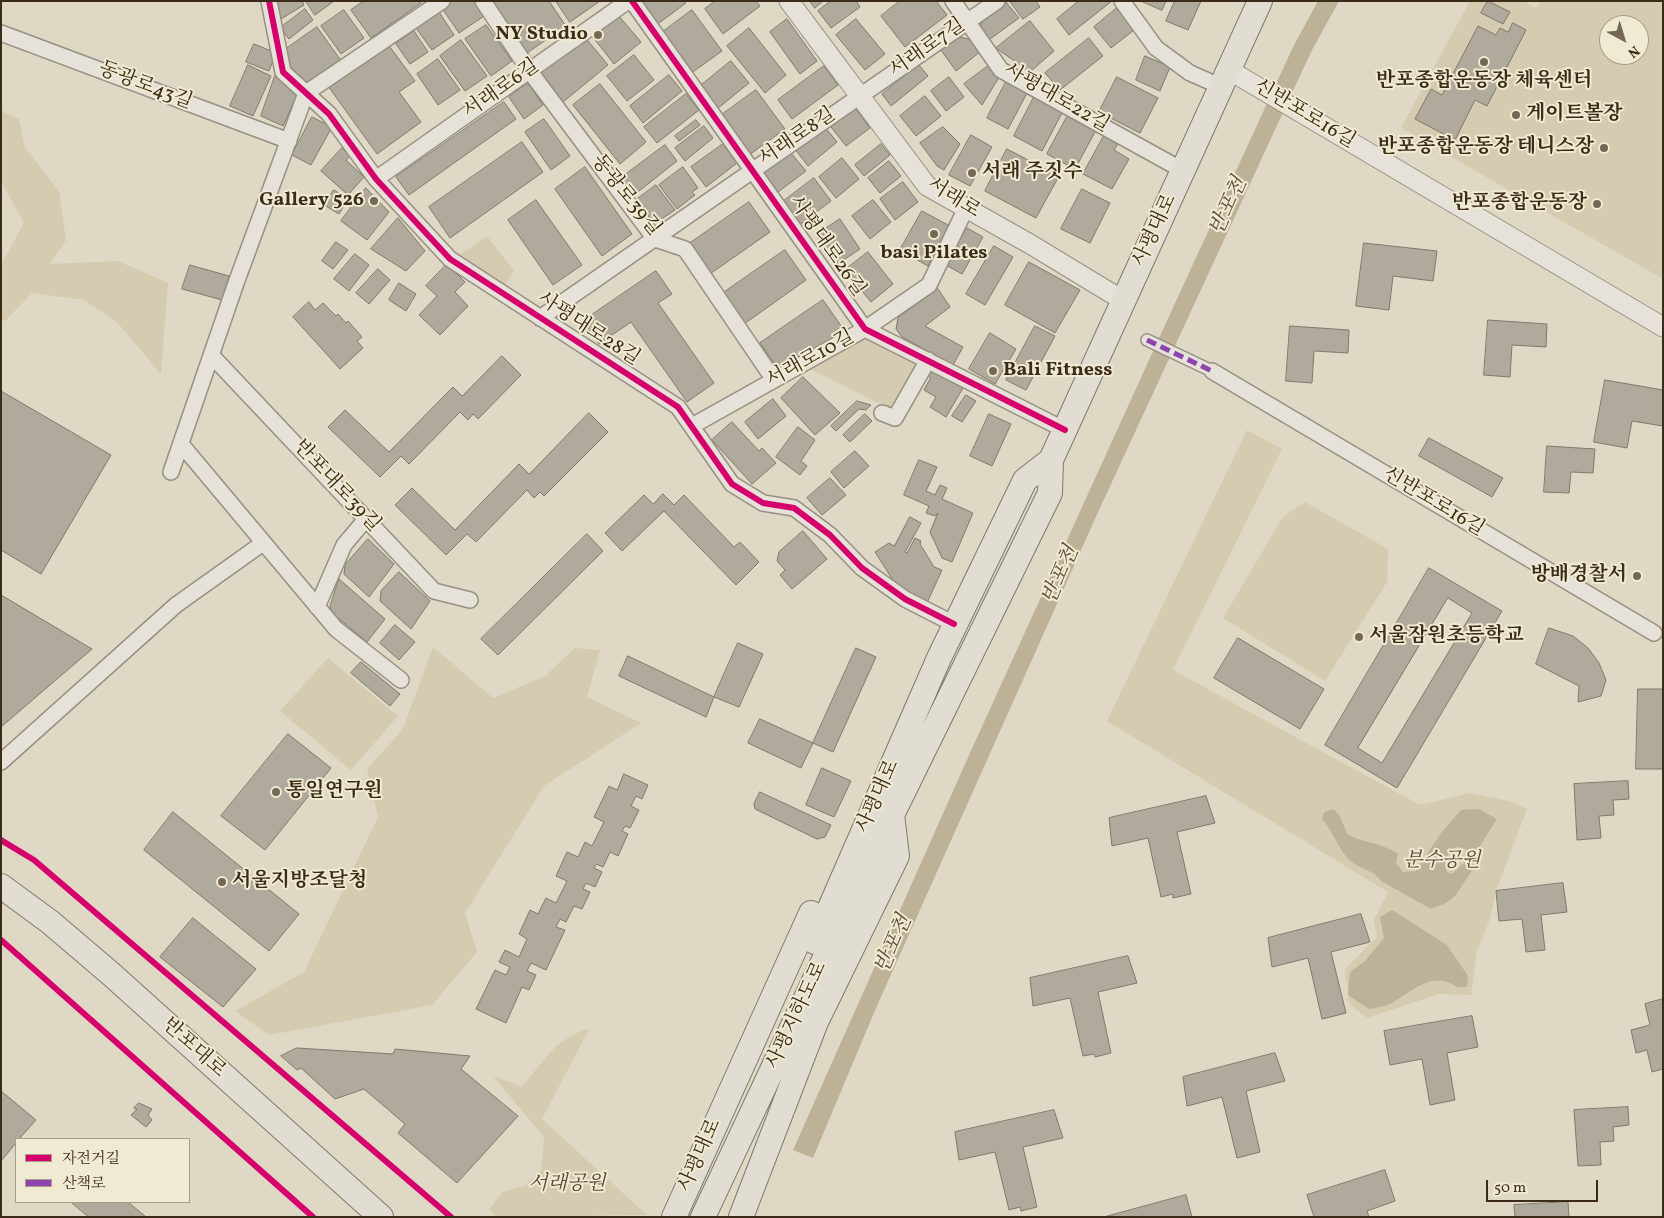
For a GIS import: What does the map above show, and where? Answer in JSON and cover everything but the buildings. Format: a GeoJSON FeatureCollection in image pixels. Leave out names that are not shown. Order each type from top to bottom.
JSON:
{"type":"FeatureCollection","features":[{"type":"Feature","properties":{"kind":"main road","name":"사평대로"},"geometry":{"type":"LineString","coordinates":[[892,815],[1050,493],[1051,460],[1260,1]]}},
{"type":"Feature","properties":{"kind":"main road","name":"사평대로"},"geometry":{"type":"LineString","coordinates":[[687,1212],[837,855],[861,840],[954,624],[1024,480],[1051,460]]}},
{"type":"Feature","properties":{"kind":"main road","name":"사평지하도로"},"geometry":{"type":"LineString","coordinates":[[687,1212],[892,815]]}},
{"type":"Feature","properties":{"kind":"main road"},"geometry":{"type":"LineString","coordinates":[[741,1217],[816,1022],[897,856],[892,815]]}},
{"type":"Feature","properties":{"kind":"main road","name":"반포대로"},"geometry":{"type":"LineString","coordinates":[[1,886],[50,922],[111,974],[381,1217]]}},
{"type":"Feature","properties":{"kind":"street","name":"사평대로28길"},"geometry":{"type":"LineString","coordinates":[[269,1],[282,72],[329,114],[376,179],[450,259],[678,407],[732,484],[763,503],[794,508],[830,535],[862,568],[905,599],[954,624]]}},
{"type":"Feature","properties":{"kind":"street"},"geometry":{"type":"LineString","coordinates":[[171,472],[241,268],[306,93],[442,1]]}},
{"type":"Feature","properties":{"kind":"street","name":"동광로39길"},"geometry":{"type":"LineString","coordinates":[[483,1],[530,70],[655,239],[684,249],[774,380]]}},
{"type":"Feature","properties":{"kind":"street","name":"서래로6길"},"geometry":{"type":"LineString","coordinates":[[376,179],[630,1]]}},
{"type":"Feature","properties":{"kind":"street","name":"사평대로26길"},"geometry":{"type":"LineString","coordinates":[[630,1],[865,329],[1065,430]]}},
{"type":"Feature","properties":{"kind":"street","name":"서래로"},"geometry":{"type":"LineString","coordinates":[[789,1],[927,186],[1124,301]]}},
{"type":"Feature","properties":{"kind":"street","name":"사평대로22길"},"geometry":{"type":"LineString","coordinates":[[953,1],[1001,70],[1184,171]]}},
{"type":"Feature","properties":{"kind":"street","name":"서래로7길"},"geometry":{"type":"LineString","coordinates":[[859,96],[997,1]]}},
{"type":"Feature","properties":{"kind":"street"},"geometry":{"type":"LineString","coordinates":[[1122,1],[1156,48],[1190,73],[1226,79]]}},
{"type":"Feature","properties":{"kind":"street","name":"동광로43길"},"geometry":{"type":"LineString","coordinates":[[1,33],[289,141]]}},
{"type":"Feature","properties":{"kind":"street","name":"신반포로16길"},"geometry":{"type":"LineString","coordinates":[[1226,79],[1270,94],[1663,327]]}},
{"type":"Feature","properties":{"kind":"street","name":"서래로8길"},"geometry":{"type":"LineString","coordinates":[[540,318],[859,96]]}},
{"type":"Feature","properties":{"kind":"street","name":"서래로10길"},"geometry":{"type":"LineString","coordinates":[[692,426],[865,329],[929,285],[966,208]]}},
{"type":"Feature","properties":{"kind":"street"},"geometry":{"type":"LineString","coordinates":[[1147,340],[1212,371]]}},
{"type":"Feature","properties":{"kind":"street","name":"반포대로39길"},"geometry":{"type":"LineString","coordinates":[[212,356],[434,590],[470,600]]}},
{"type":"Feature","properties":{"kind":"street"},"geometry":{"type":"LineString","coordinates":[[882,412],[894,418],[928,360]]}},
{"type":"Feature","properties":{"kind":"street","name":"신반포로16길"},"geometry":{"type":"LineString","coordinates":[[1212,371],[1654,633]]}},
{"type":"Feature","properties":{"kind":"street"},"geometry":{"type":"LineString","coordinates":[[181,444],[336,629],[401,680]]}},
{"type":"Feature","properties":{"kind":"street"},"geometry":{"type":"LineString","coordinates":[[317,607],[344,545],[366,519]]}},
{"type":"Feature","properties":{"kind":"street"},"geometry":{"type":"LineString","coordinates":[[1,762],[176,605],[263,543]]}},
{"type":"Feature","properties":{"kind":"green space","name":"반포종합운동장"},"geometry":{"type":"Polygon","coordinates":[[[1470,1],[1523,1],[1536,8],[1541,1],[1663,1],[1663,279],[1401,128],[1470,1]]]}},
{"type":"Feature","properties":{"kind":"green space"},"geometry":{"type":"Polygon","coordinates":[[[1,111],[19,119],[25,148],[59,191],[66,240],[50,264],[118,261],[168,283],[161,374],[117,322],[84,300],[32,293],[5,321],[1,319],[1,265],[24,223],[1,181],[1,111]]]}},
{"type":"Feature","properties":{"kind":"green space"},"geometry":{"type":"Polygon","coordinates":[[[487,236],[514,271],[505,285],[455,258],[487,236]]]}},
{"type":"Feature","properties":{"kind":"green space"},"geometry":{"type":"Polygon","coordinates":[[[865,336],[919,363],[892,410],[808,368],[865,336]]]}},
{"type":"Feature","properties":{"kind":"green space","name":"분수공원"},"geometry":{"type":"Polygon","coordinates":[[[1247,430],[1282,449],[1173,670],[1420,805],[1470,793],[1513,802],[1527,809],[1496,891],[1490,919],[1477,951],[1471,995],[1439,994],[1367,1018],[1349,1003],[1345,969],[1377,937],[1374,920],[1388,892],[1107,721],[1247,430]]]}},
{"type":"Feature","properties":{"kind":"green space"},"geometry":{"type":"Polygon","coordinates":[[[1305,502],[1388,549],[1387,582],[1325,681],[1223,618],[1283,517],[1305,502]]]}},
{"type":"Feature","properties":{"kind":"green space"},"geometry":{"type":"Polygon","coordinates":[[[433,647],[493,698],[545,676],[575,648],[600,650],[587,697],[641,723],[544,786],[465,913],[477,952],[432,1005],[269,1035],[235,1011],[304,972],[378,817],[367,769],[403,729],[433,647]]]}},
{"type":"Feature","properties":{"kind":"green space"},"geometry":{"type":"Polygon","coordinates":[[[328,658],[398,716],[351,770],[280,711],[328,658]]]}},
{"type":"Feature","properties":{"kind":"green space","name":"서래공원"},"geometry":{"type":"Polygon","coordinates":[[[589,1029],[542,1119],[647,1215],[497,1217],[489,1210],[502,1192],[525,1186],[541,1170],[544,1137],[492,1075],[522,1087],[543,1060],[559,1044],[589,1029]]]}},
{"type":"Feature","properties":{"kind":"water","name":"반포천"},"geometry":{"type":"Polygon","coordinates":[[[1318,1],[1339,1],[1311,52],[1099,510],[876,1008],[813,1158],[793,1150],[974,744],[1165,325],[1293,47],[1318,1]]]}},
{"type":"Feature","properties":{"kind":"water"},"geometry":{"type":"Polygon","coordinates":[[[1334,809],[1340,816],[1347,834],[1392,850],[1398,854],[1396,863],[1403,872],[1416,871],[1441,833],[1461,810],[1479,809],[1497,819],[1478,849],[1478,862],[1455,896],[1446,903],[1431,909],[1381,881],[1371,872],[1356,865],[1347,858],[1322,819],[1324,812],[1334,809]],[[1457,847],[1448,855],[1445,861],[1447,872],[1452,874],[1467,860],[1468,852],[1464,848],[1457,847]]]}},
{"type":"Feature","properties":{"kind":"water"},"geometry":{"type":"Polygon","coordinates":[[[1392,910],[1447,945],[1468,976],[1467,987],[1457,987],[1440,980],[1432,981],[1416,988],[1390,1004],[1369,1009],[1348,995],[1350,972],[1365,961],[1384,938],[1380,917],[1392,910]]]}},
{"type":"Feature","properties":{"kind":"marked path"},"geometry":{"type":"LineString","coordinates":[[1147,340],[1212,371]]}},
{"type":"Feature","properties":{"kind":"cycle path"},"geometry":{"type":"LineString","coordinates":[[269,1],[283,72],[329,114],[376,179],[450,259],[678,407],[732,484],[763,503],[794,508],[830,535],[862,568],[905,599],[954,624]]}},
{"type":"Feature","properties":{"kind":"cycle path"},"geometry":{"type":"LineString","coordinates":[[632,1],[865,329],[1065,430]]}},
{"type":"Feature","properties":{"kind":"cycle path"},"geometry":{"type":"LineString","coordinates":[[1,840],[34,860],[451,1217]]}},
{"type":"Feature","properties":{"kind":"cycle path"},"geometry":{"type":"LineString","coordinates":[[1,940],[313,1217]]}},
{"type":"Feature","properties":{"kind":"place","name":"NY Studio"},"geometry":{"type":"Point","coordinates":[598,35]}},
{"type":"Feature","properties":{"kind":"place","name":"반포종합운동장 체육센터"},"geometry":{"type":"Point","coordinates":[1484,62]}},
{"type":"Feature","properties":{"kind":"place","name":"게이트볼장"},"geometry":{"type":"Point","coordinates":[1516,115]}},
{"type":"Feature","properties":{"kind":"place","name":"반포종합운동장 테니스장"},"geometry":{"type":"Point","coordinates":[1604,148]}},
{"type":"Feature","properties":{"kind":"place","name":"서래 주짓수"},"geometry":{"type":"Point","coordinates":[972,173]}},
{"type":"Feature","properties":{"kind":"place","name":"Gallery 526"},"geometry":{"type":"Point","coordinates":[374,201]}},
{"type":"Feature","properties":{"kind":"place","name":"반포종합운동장"},"geometry":{"type":"Point","coordinates":[1597,204]}},
{"type":"Feature","properties":{"kind":"place","name":"basi Pilates"},"geometry":{"type":"Point","coordinates":[934,234]}},
{"type":"Feature","properties":{"kind":"place","name":"Bali Fitness"},"geometry":{"type":"Point","coordinates":[993,371]}},
{"type":"Feature","properties":{"kind":"place","name":"방배경찰서"},"geometry":{"type":"Point","coordinates":[1637,576]}},
{"type":"Feature","properties":{"kind":"place","name":"서울잠원초등학교"},"geometry":{"type":"Point","coordinates":[1359,637]}},
{"type":"Feature","properties":{"kind":"place","name":"통일연구원"},"geometry":{"type":"Point","coordinates":[276,792]}},
{"type":"Feature","properties":{"kind":"place","name":"서울지방조달청"},"geometry":{"type":"Point","coordinates":[222,882]}}]}
